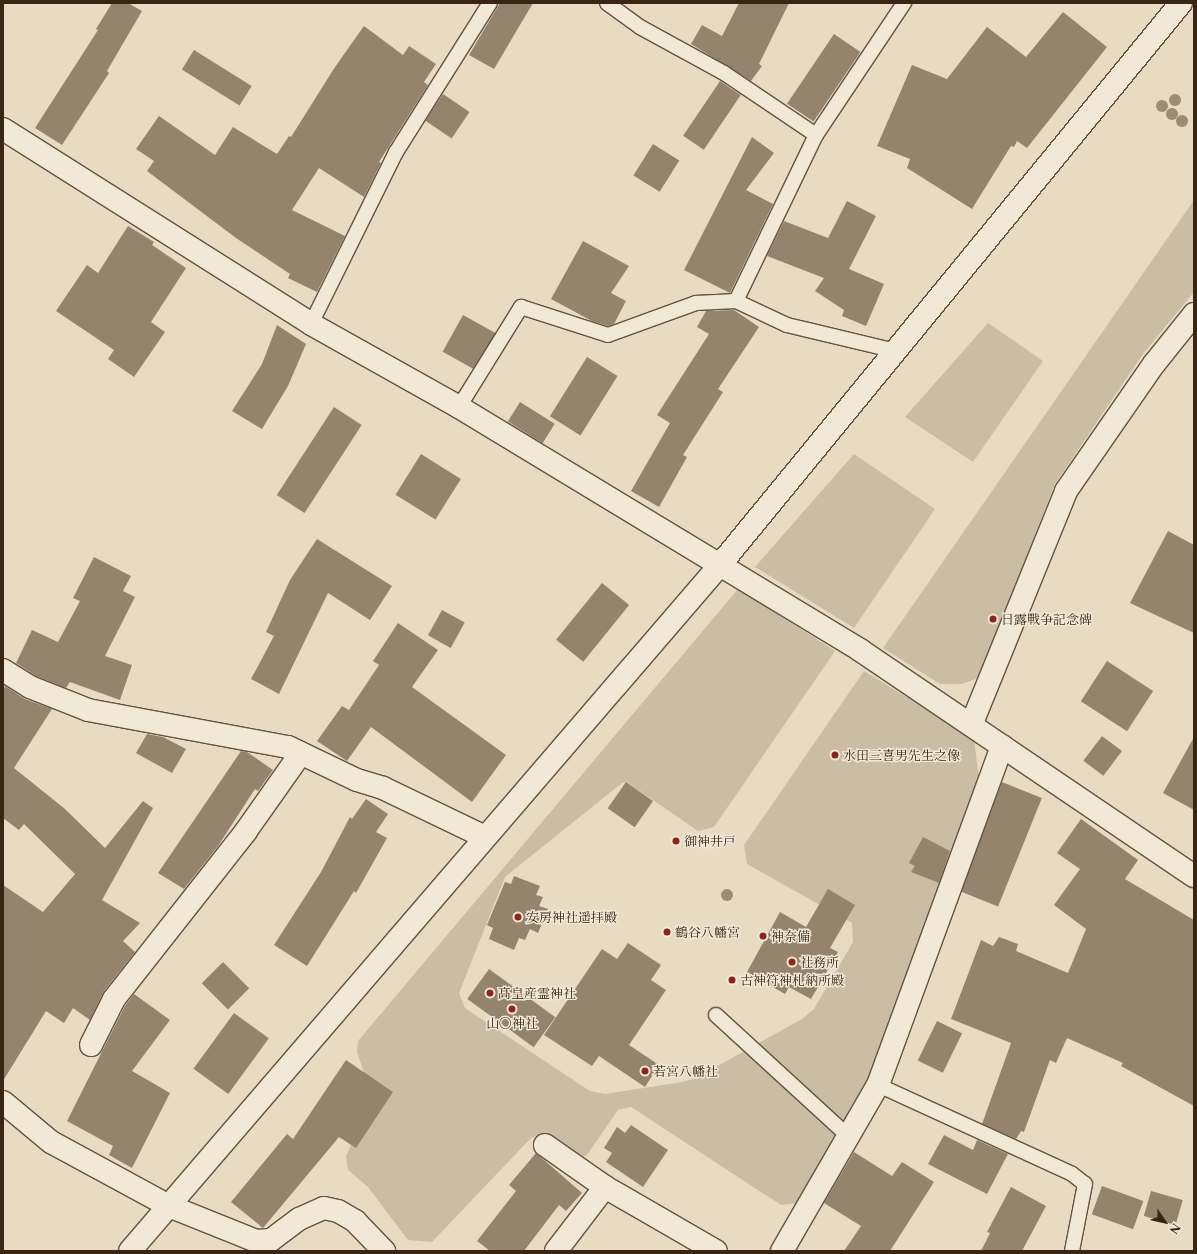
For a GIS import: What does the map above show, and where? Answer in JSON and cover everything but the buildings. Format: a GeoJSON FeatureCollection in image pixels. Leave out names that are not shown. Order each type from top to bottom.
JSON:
{"type":"FeatureCollection","features":[{"type":"Feature","properties":{"kind":"street"},"geometry":{"type":"LineString","coordinates":[[130,1251],[719,566],[1181,3]]}},
{"type":"Feature","properties":{"kind":"street"},"geometry":{"type":"LineString","coordinates":[[1185,3],[1194,11]]}},
{"type":"Feature","properties":{"kind":"street"},"geometry":{"type":"LineString","coordinates":[[3,128],[311,324],[459,407],[719,566],[860,650],[972,723],[1002,746],[1194,876]]}},
{"type":"Feature","properties":{"kind":"street"},"geometry":{"type":"LineString","coordinates":[[972,723],[1066,491],[1154,364],[1194,314]]}},
{"type":"Feature","properties":{"kind":"street"},"geometry":{"type":"LineString","coordinates":[[3,670],[30,686],[88,710],[288,747],[358,780],[384,788],[485,837]]}},
{"type":"Feature","properties":{"kind":"street"},"geometry":{"type":"LineString","coordinates":[[782,1251],[878,1085],[1002,746]]}},
{"type":"Feature","properties":{"kind":"street"},"geometry":{"type":"LineString","coordinates":[[91,1045],[114,999],[246,831],[301,753]]}},
{"type":"Feature","properties":{"kind":"street"},"geometry":{"type":"LineString","coordinates":[[3,1102],[51,1142],[169,1206],[256,1241],[271,1240],[300,1219],[324,1208],[338,1211],[355,1221],[384,1251]]}},
{"type":"Feature","properties":{"kind":"street"},"geometry":{"type":"LineString","coordinates":[[545,1145],[605,1187],[716,1251]]}},
{"type":"Feature","properties":{"kind":"street"},"geometry":{"type":"LineString","coordinates":[[556,1251],[605,1187]]}},
{"type":"Feature","properties":{"kind":"lane"},"geometry":{"type":"LineString","coordinates":[[311,324],[396,152],[490,3]]}},
{"type":"Feature","properties":{"kind":"lane"},"geometry":{"type":"LineString","coordinates":[[607,3],[640,27],[724,73],[816,135]]}},
{"type":"Feature","properties":{"kind":"lane"},"geometry":{"type":"LineString","coordinates":[[736,301],[816,135],[904,3]]}},
{"type":"Feature","properties":{"kind":"lane"},"geometry":{"type":"LineString","coordinates":[[459,407],[521,307],[608,335],[696,303],[736,301],[787,325],[896,351]]}},
{"type":"Feature","properties":{"kind":"lane"},"geometry":{"type":"LineString","coordinates":[[716,1015],[848,1136]]}},
{"type":"Feature","properties":{"kind":"lane"},"geometry":{"type":"LineString","coordinates":[[878,1085],[1072,1174],[1085,1184],[1072,1251]]}},
{"type":"Feature","properties":{"kind":"shaded area"},"geometry":{"type":"Polygon","coordinates":[[[1194,200],[1194,292],[1143,354],[1055,484],[981,672],[976,679],[961,684],[940,684],[883,648],[1194,200]]]}},
{"type":"Feature","properties":{"kind":"shaded area"},"geometry":{"type":"Polygon","coordinates":[[[988,323],[1043,361],[973,462],[905,417],[988,323]]]}},
{"type":"Feature","properties":{"kind":"shaded area"},"geometry":{"type":"Polygon","coordinates":[[[854,454],[935,509],[854,628],[755,567],[854,454]]]}},
{"type":"Feature","properties":{"kind":"shaded area"},"geometry":{"type":"Polygon","coordinates":[[[738,589],[835,651],[714,827],[698,831],[627,782],[622,783],[505,877],[459,993],[465,1008],[590,1091],[605,1094],[682,1082],[696,1078],[802,1019],[814,1009],[853,942],[852,923],[747,864],[744,845],[864,671],[974,738],[980,788],[872,1080],[798,1203],[781,1205],[631,1107],[618,1110],[587,1155],[580,1158],[544,1133],[531,1138],[432,1242],[408,1240],[368,1187],[348,1170],[346,1156],[367,1109],[370,1090],[357,1052],[358,1041],[738,589]]]}},
{"type":"Feature","properties":{"kind":"place","name":"日露戰争記念碑"},"geometry":{"type":"Point","coordinates":[993,619]}},
{"type":"Feature","properties":{"kind":"place","name":"水田三喜男先生之像"},"geometry":{"type":"Point","coordinates":[835,755]}},
{"type":"Feature","properties":{"kind":"place","name":"御神井戸"},"geometry":{"type":"Point","coordinates":[676,841]}},
{"type":"Feature","properties":{"kind":"place","name":"安房神社遥拝殿"},"geometry":{"type":"Point","coordinates":[518,917]}},
{"type":"Feature","properties":{"kind":"place","name":"鶴谷八幡宮"},"geometry":{"type":"Point","coordinates":[667,932]}},
{"type":"Feature","properties":{"kind":"place","name":"神奈備"},"geometry":{"type":"Point","coordinates":[763,936]}},
{"type":"Feature","properties":{"kind":"place","name":"社務所"},"geometry":{"type":"Point","coordinates":[792,962]}},
{"type":"Feature","properties":{"kind":"place","name":"古神符神札納所殿"},"geometry":{"type":"Point","coordinates":[732,980]}},
{"type":"Feature","properties":{"kind":"place","name":"髙皇産霊神社"},"geometry":{"type":"Point","coordinates":[490,993]}},
{"type":"Feature","properties":{"kind":"place","name":"山〇神社"},"geometry":{"type":"Point","coordinates":[512,1009]}},
{"type":"Feature","properties":{"kind":"place","name":"若宮八幡社"},"geometry":{"type":"Point","coordinates":[645,1071]}}]}
